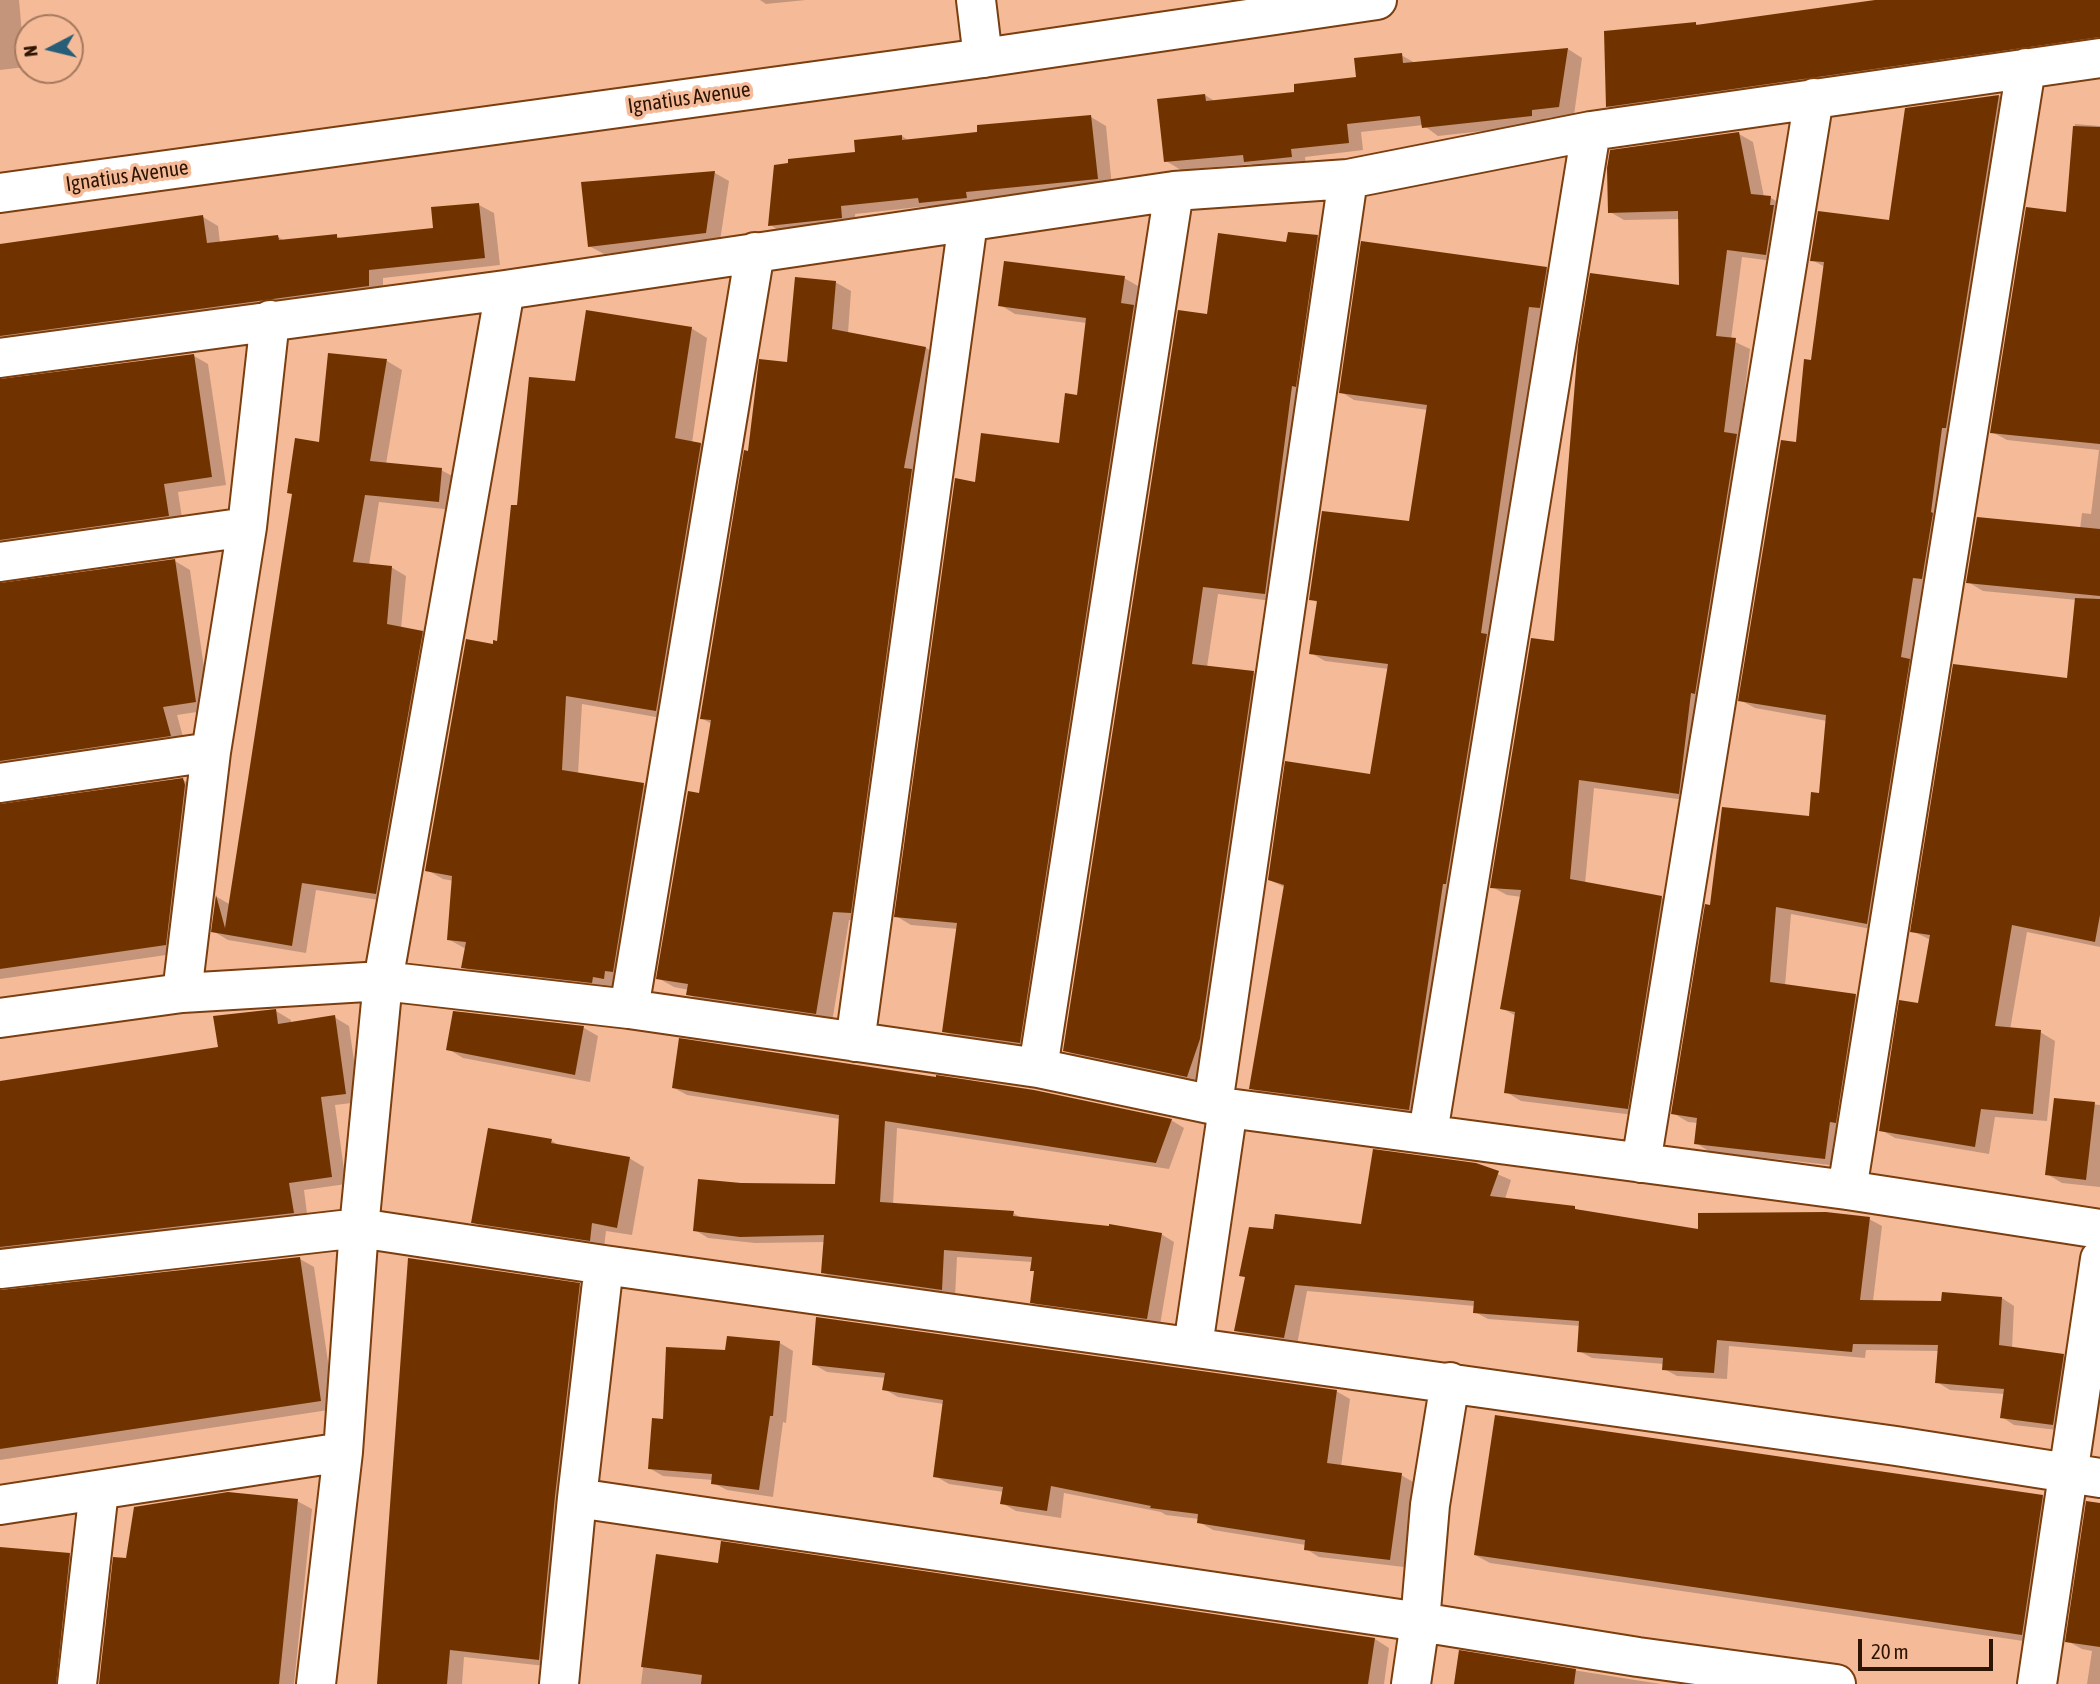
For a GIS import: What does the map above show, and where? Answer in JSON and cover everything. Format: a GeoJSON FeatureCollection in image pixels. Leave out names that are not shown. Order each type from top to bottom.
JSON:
{"type":"FeatureCollection","features":[{"type":"Feature","properties":{"kind":"street"},"geometry":{"type":"LineString","coordinates":[[976,0],[983,58]]}},
{"type":"Feature","properties":{"kind":"street","name":"Ignatius Avenue"},"geometry":{"type":"LineString","coordinates":[[0,193],[983,58],[1377,0]]}},
{"type":"Feature","properties":{"kind":"street"},"geometry":{"type":"LineString","coordinates":[[0,358],[505,290],[1174,191],[1348,179],[1591,131],[2100,58]]}},
{"type":"Feature","properties":{"kind":"street"},"geometry":{"type":"LineString","coordinates":[[1847,1190],[2026,68]]}},
{"type":"Feature","properties":{"kind":"street"},"geometry":{"type":"LineString","coordinates":[[1641,1163],[1814,98]]}},
{"type":"Feature","properties":{"kind":"street"},"geometry":{"type":"LineString","coordinates":[[1428,1133],[1591,131]]}},
{"type":"Feature","properties":{"kind":"street"},"geometry":{"type":"LineString","coordinates":[[1193,1346],[1221,1106],[1348,179]]}},
{"type":"Feature","properties":{"kind":"street"},"geometry":{"type":"LineString","coordinates":[[1038,1068],[1174,191]]}},
{"type":"Feature","properties":{"kind":"street"},"geometry":{"type":"LineString","coordinates":[[855,1042],[968,222]]}},
{"type":"Feature","properties":{"kind":"street"},"geometry":{"type":"LineString","coordinates":[[629,1009],[755,252]]}},
{"type":"Feature","properties":{"kind":"street"},"geometry":{"type":"LineString","coordinates":[[316,1684],[343,1452],[359,1228],[383,981],[505,290]]}},
{"type":"Feature","properties":{"kind":"street"},"geometry":{"type":"LineString","coordinates":[[181,993],[211,752],[247,527],[270,320]]}},
{"type":"Feature","properties":{"kind":"street"},"geometry":{"type":"LineString","coordinates":[[0,562],[247,527]]}},
{"type":"Feature","properties":{"kind":"street"},"geometry":{"type":"LineString","coordinates":[[0,783],[211,752]]}},
{"type":"Feature","properties":{"kind":"street"},"geometry":{"type":"LineString","coordinates":[[0,1018],[181,993],[383,981],[629,1009],[1038,1068],[1221,1106],[1847,1190],[2100,1229]]}},
{"type":"Feature","properties":{"kind":"street"},"geometry":{"type":"LineString","coordinates":[[0,1269],[359,1228],[604,1265],[1896,1446],[2085,1476]]}},
{"type":"Feature","properties":{"kind":"street"},"geometry":{"type":"LineString","coordinates":[[2037,1684],[2085,1476],[2100,1259]]}},
{"type":"Feature","properties":{"kind":"street"},"geometry":{"type":"LineString","coordinates":[[559,1684],[604,1265]]}},
{"type":"Feature","properties":{"kind":"street"},"geometry":{"type":"LineString","coordinates":[[1410,1684],[1420,1622],[1430,1505],[1450,1382]]}},
{"type":"Feature","properties":{"kind":"street"},"geometry":{"type":"LineString","coordinates":[[0,1505],[343,1452]]}},
{"type":"Feature","properties":{"kind":"street"},"geometry":{"type":"LineString","coordinates":[[77,1684],[99,1490]]}},
{"type":"Feature","properties":{"kind":"street"},"geometry":{"type":"LineString","coordinates":[[577,1498],[1420,1622],[1636,1671],[1836,1684]]}},
{"type":"Feature","properties":{"kind":"building"},"geometry":{"type":"Polygon","coordinates":[[[1875,0],[2100,0],[2100,37],[1606,107],[1604,31],[1696,22],[1696,25],[1875,0]]]}},
{"type":"Feature","properties":{"kind":"building"},"geometry":{"type":"Polygon","coordinates":[[[1568,48],[1559,107],[1532,110],[1532,116],[1422,128],[1420,116],[1347,124],[1349,143],[1291,149],[1292,157],[1244,162],[1243,155],[1164,162],[1157,99],[1205,94],[1206,101],[1294,92],[1294,84],[1356,77],[1354,58],[1402,53],[1403,63],[1568,48]]]}},
{"type":"Feature","properties":{"kind":"building"},"geometry":{"type":"Polygon","coordinates":[[[1999,95],[1946,428],[1942,428],[1933,513],[1922,579],[1913,578],[1901,657],[1910,659],[1867,924],[1776,907],[1770,982],[1856,994],[1836,1123],[1830,1122],[1825,1159],[1694,1144],[1697,1118],[1671,1114],[1705,904],[1710,905],[1722,807],[1809,816],[1811,792],[1819,793],[1826,715],[1738,701],[1781,440],[1796,442],[1804,359],[1811,360],[1824,262],[1810,261],[1818,211],[1889,220],[1905,108],[1999,95]]]}},
{"type":"Feature","properties":{"kind":"building"},"geometry":{"type":"Polygon","coordinates":[[[1091,115],[1098,179],[966,192],[967,198],[919,203],[918,198],[841,206],[842,218],[768,226],[774,165],[788,163],[788,159],[855,152],[854,140],[902,135],[902,140],[977,132],[977,125],[1091,115]]]}},
{"type":"Feature","properties":{"kind":"building"},"geometry":{"type":"Polygon","coordinates":[[[2073,126],[2100,127],[2100,444],[1990,433],[2026,207],[2066,212],[2073,126]]]}},
{"type":"Feature","properties":{"kind":"building"},"geometry":{"type":"Polygon","coordinates":[[[1739,132],[1751,194],[1771,196],[1770,205],[1774,205],[1766,255],[1727,250],[1716,336],[1736,338],[1724,432],[1737,434],[1695,694],[1691,693],[1679,794],[1579,780],[1570,879],[1662,896],[1628,1109],[1504,1093],[1515,1012],[1500,1009],[1521,890],[1490,888],[1531,638],[1554,641],[1578,345],[1590,273],[1679,285],[1678,211],[1608,213],[1607,168],[1610,150],[1739,132]]]}},
{"type":"Feature","properties":{"kind":"building"},"geometry":{"type":"Polygon","coordinates":[[[715,171],[706,233],[588,247],[581,182],[715,171]]]}},
{"type":"Feature","properties":{"kind":"building"},"geometry":{"type":"Polygon","coordinates":[[[479,203],[485,258],[369,270],[369,286],[0,336],[0,244],[203,215],[207,243],[278,235],[279,240],[337,234],[337,238],[433,228],[431,207],[479,203]]]}},
{"type":"Feature","properties":{"kind":"building"},"geometry":{"type":"Polygon","coordinates":[[[1288,232],[1318,235],[1296,387],[1292,386],[1265,594],[1203,587],[1192,664],[1254,671],[1200,1039],[1187,1077],[1063,1051],[1178,310],[1207,314],[1218,233],[1286,242],[1288,232]]]}},
{"type":"Feature","properties":{"kind":"building"},"geometry":{"type":"Polygon","coordinates":[[[1361,241],[1547,267],[1540,308],[1529,307],[1481,633],[1487,634],[1446,884],[1443,884],[1409,1110],[1249,1089],[1284,885],[1268,880],[1285,761],[1370,774],[1388,664],[1309,654],[1317,601],[1309,600],[1322,511],[1409,521],[1427,405],[1339,393],[1361,241]]]}},
{"type":"Feature","properties":{"kind":"building"},"geometry":{"type":"Polygon","coordinates":[[[1004,261],[1125,276],[1121,303],[1134,305],[1020,1043],[942,1032],[957,923],[894,917],[955,478],[975,482],[981,433],[1059,443],[1065,393],[1077,395],[1086,318],[998,306],[1004,261]]]}},
{"type":"Feature","properties":{"kind":"building"},"geometry":{"type":"Polygon","coordinates":[[[795,277],[836,281],[832,329],[926,347],[904,468],[912,469],[851,913],[833,912],[816,1014],[686,995],[688,984],[656,979],[688,791],[699,793],[711,720],[700,719],[744,450],[748,451],[759,359],[787,362],[795,277]]]}},
{"type":"Feature","properties":{"kind":"building"},"geometry":{"type":"Polygon","coordinates":[[[586,310],[692,327],[675,438],[701,443],[656,711],[566,696],[562,770],[644,783],[613,972],[605,971],[604,979],[593,977],[592,983],[461,968],[466,942],[447,940],[452,876],[425,871],[466,639],[493,644],[493,640],[497,641],[511,505],[517,505],[529,377],[575,381],[586,310]]]}},
{"type":"Feature","properties":{"kind":"building"},"geometry":{"type":"Polygon","coordinates":[[[328,353],[387,359],[370,461],[442,468],[439,502],[365,495],[353,562],[392,566],[387,624],[423,631],[376,894],[302,883],[292,946],[211,932],[216,895],[225,928],[292,494],[287,493],[295,438],[319,442],[328,353]]]}},
{"type":"Feature","properties":{"kind":"building"},"geometry":{"type":"Polygon","coordinates":[[[194,354],[212,477],[164,484],[169,516],[0,540],[0,379],[194,354]]]}},
{"type":"Feature","properties":{"kind":"building"},"geometry":{"type":"Polygon","coordinates":[[[1977,517],[2100,529],[2100,596],[1966,583],[1977,517]]]}},
{"type":"Feature","properties":{"kind":"building"},"geometry":{"type":"Polygon","coordinates":[[[175,559],[196,702],[163,707],[171,736],[0,761],[0,583],[175,559]]]}},
{"type":"Feature","properties":{"kind":"building"},"geometry":{"type":"Polygon","coordinates":[[[2075,598],[2100,599],[2100,915],[2095,942],[2012,925],[1995,1026],[2041,1030],[2033,1114],[1981,1109],[1975,1147],[1879,1131],[1899,1000],[1918,1003],[1930,935],[1910,932],[1953,664],[2067,678],[2075,598]]]}},
{"type":"Feature","properties":{"kind":"building"},"geometry":{"type":"Polygon","coordinates":[[[183,778],[185,785],[166,945],[0,969],[0,804],[183,778]]]}},
{"type":"Feature","properties":{"kind":"building"},"geometry":{"type":"Polygon","coordinates":[[[276,1009],[278,1024],[335,1015],[346,1094],[321,1097],[332,1177],[289,1183],[294,1213],[0,1247],[0,1081],[218,1047],[213,1016],[276,1009]]]}},
{"type":"Feature","properties":{"kind":"building"},"geometry":{"type":"Polygon","coordinates":[[[453,1011],[584,1026],[575,1075],[446,1050],[453,1011]]]}},
{"type":"Feature","properties":{"kind":"building"},"geometry":{"type":"Polygon","coordinates":[[[679,1038],[1034,1090],[1172,1119],[1156,1163],[885,1121],[880,1202],[1014,1211],[1013,1216],[1109,1224],[1162,1233],[1147,1319],[1030,1303],[1034,1271],[1030,1271],[1032,1257],[944,1250],[942,1290],[821,1273],[824,1235],[740,1237],[693,1231],[698,1179],[741,1183],[835,1184],[839,1115],[672,1088],[679,1038]]]}},
{"type":"Feature","properties":{"kind":"building"},"geometry":{"type":"Polygon","coordinates":[[[2054,1098],[2095,1102],[2086,1180],[2045,1175],[2054,1098]]]}},
{"type":"Feature","properties":{"kind":"building"},"geometry":{"type":"Polygon","coordinates":[[[488,1128],[630,1157],[617,1228],[592,1223],[590,1241],[471,1223],[488,1128]]]}},
{"type":"Feature","properties":{"kind":"building"},"geometry":{"type":"Polygon","coordinates":[[[1373,1149],[1476,1163],[1499,1171],[1490,1196],[1575,1206],[1575,1209],[1698,1229],[1698,1213],[1826,1212],[1870,1217],[1860,1300],[1941,1301],[1942,1292],[2002,1297],[1999,1345],[2064,1354],[2053,1425],[2000,1418],[2004,1389],[1935,1383],[1938,1345],[1853,1344],[1852,1352],[1717,1340],[1714,1373],[1662,1370],[1663,1358],[1577,1352],[1579,1321],[1473,1313],[1474,1301],[1295,1285],[1284,1338],[1234,1331],[1245,1277],[1239,1276],[1249,1227],[1273,1229],[1275,1214],[1361,1224],[1373,1149]]]}},
{"type":"Feature","properties":{"kind":"building"},"geometry":{"type":"Polygon","coordinates":[[[300,1257],[321,1401],[0,1449],[0,1290],[300,1257]]]}},
{"type":"Feature","properties":{"kind":"building"},"geometry":{"type":"Polygon","coordinates":[[[408,1258],[580,1283],[539,1660],[450,1650],[447,1684],[377,1684],[408,1258]]]}},
{"type":"Feature","properties":{"kind":"building"},"geometry":{"type":"Polygon","coordinates":[[[816,1317],[1337,1390],[1327,1463],[1402,1473],[1390,1560],[1304,1550],[1305,1540],[1197,1523],[1198,1514],[1150,1508],[1151,1506],[1051,1486],[1047,1511],[1000,1504],[1003,1487],[933,1477],[943,1400],[882,1390],[885,1373],[812,1365],[816,1317]]]}},
{"type":"Feature","properties":{"kind":"building"},"geometry":{"type":"Polygon","coordinates":[[[727,1336],[780,1341],[773,1416],[770,1416],[759,1490],[711,1484],[712,1474],[648,1469],[652,1418],[663,1419],[666,1347],[725,1350],[727,1336]]]}},
{"type":"Feature","properties":{"kind":"building"},"geometry":{"type":"Polygon","coordinates":[[[1495,1415],[2043,1495],[2022,1635],[1474,1555],[1495,1415]]]}},
{"type":"Feature","properties":{"kind":"building"},"geometry":{"type":"Polygon","coordinates":[[[228,1492],[298,1499],[279,1684],[99,1684],[113,1557],[126,1558],[134,1507],[228,1492]]]}},
{"type":"Feature","properties":{"kind":"building"},"geometry":{"type":"Polygon","coordinates":[[[2086,1501],[2100,1503],[2100,1647],[2065,1642],[2086,1501]]]}},
{"type":"Feature","properties":{"kind":"building"},"geometry":{"type":"Polygon","coordinates":[[[721,1541],[1375,1638],[1368,1684],[701,1684],[702,1675],[641,1667],[656,1554],[718,1563],[721,1541]]]}},
{"type":"Feature","properties":{"kind":"building"},"geometry":{"type":"Polygon","coordinates":[[[0,1547],[70,1553],[56,1684],[0,1684],[0,1547]]]}},
{"type":"Feature","properties":{"kind":"building"},"geometry":{"type":"Polygon","coordinates":[[[1459,1650],[1576,1669],[1574,1684],[1454,1684],[1459,1650]]]}}]}
